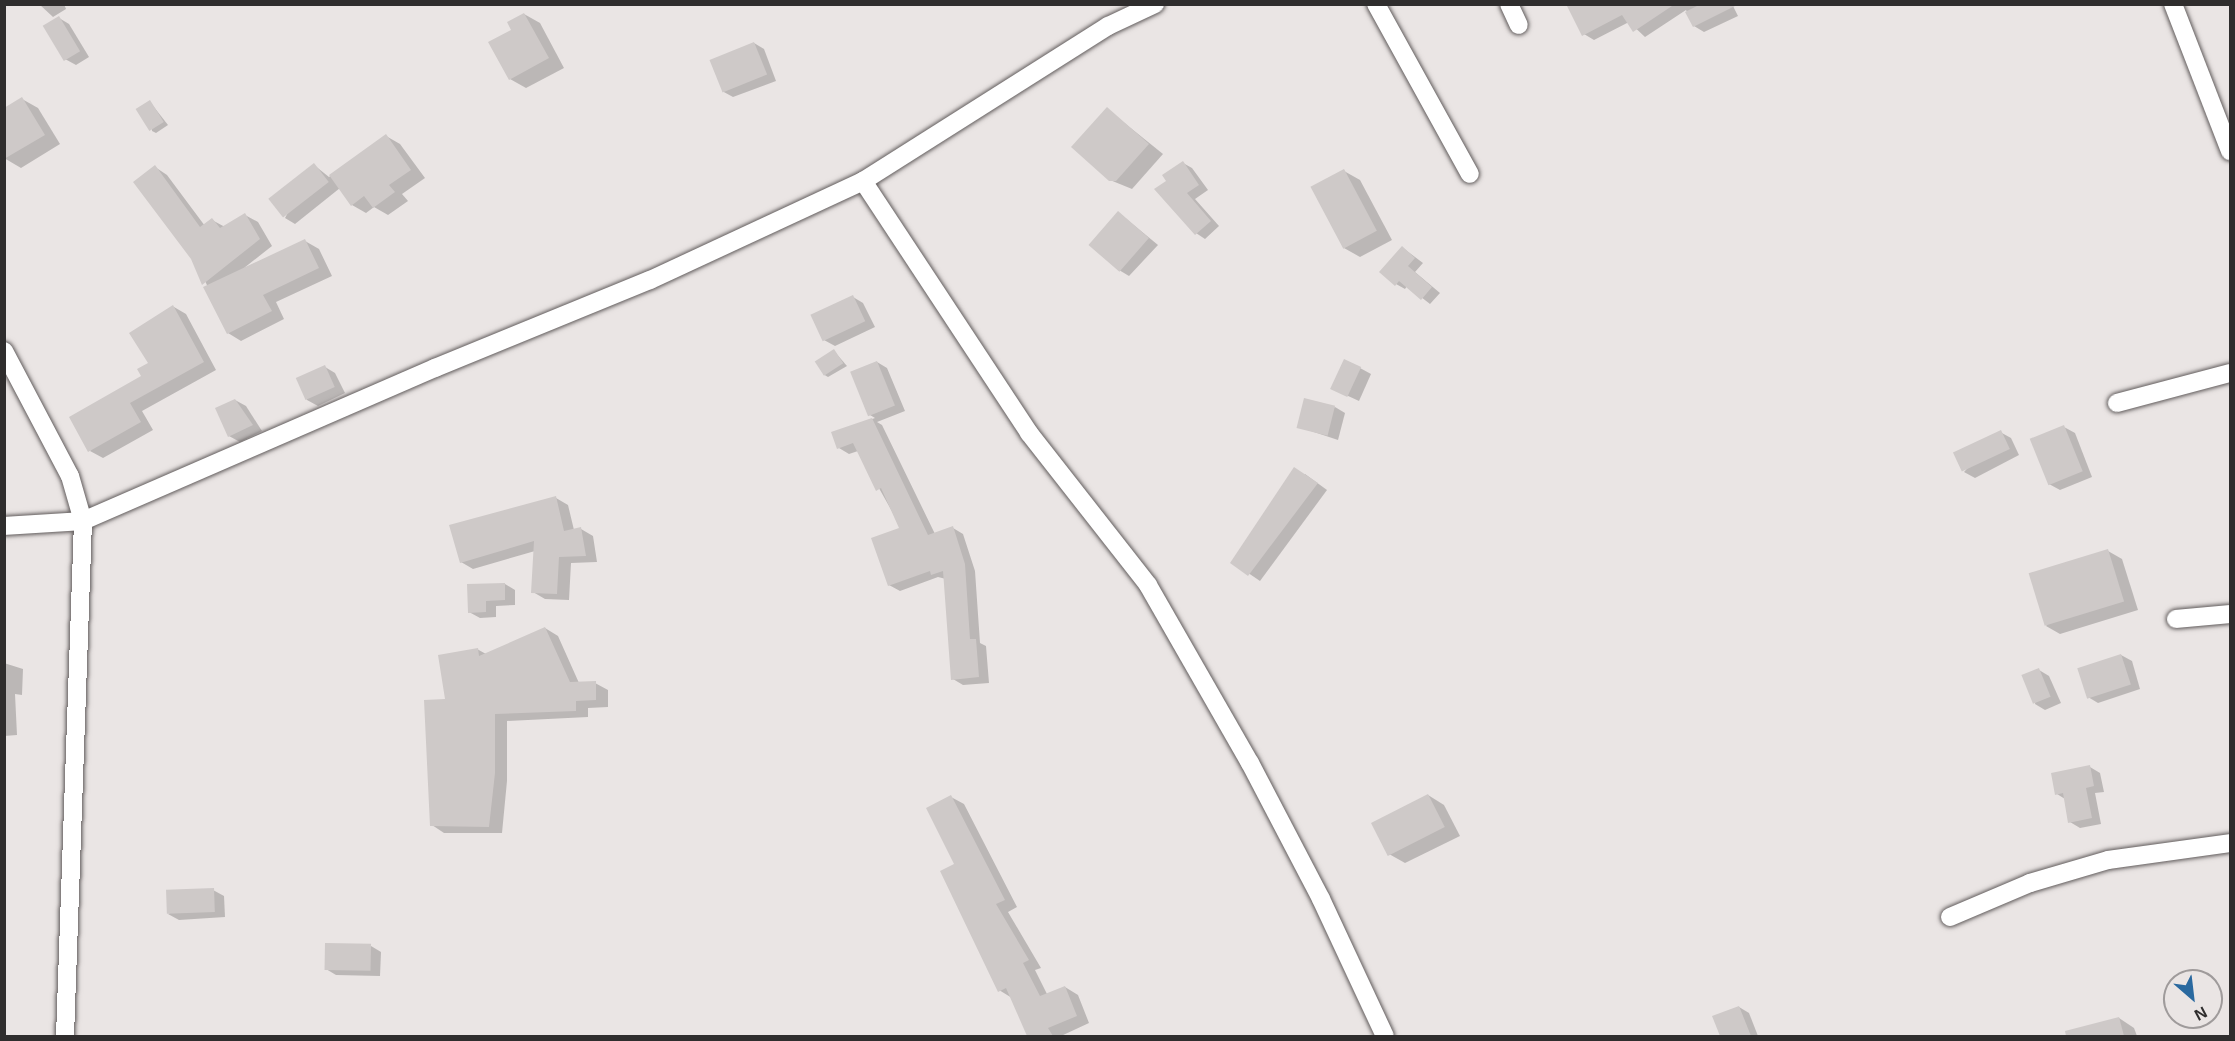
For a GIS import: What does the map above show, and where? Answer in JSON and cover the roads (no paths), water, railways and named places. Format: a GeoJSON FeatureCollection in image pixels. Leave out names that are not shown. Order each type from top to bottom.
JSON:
{"type":"FeatureCollection","features":[{"type":"Feature","properties":{"kind":"street"},"geometry":{"type":"LineString","coordinates":[[4,526],[83,521],[435,368],[650,280],[863,181],[1108,26],[1155,4]]}},
{"type":"Feature","properties":{"kind":"street"},"geometry":{"type":"LineString","coordinates":[[1376,4],[1470,174]]}},
{"type":"Feature","properties":{"kind":"street"},"geometry":{"type":"LineString","coordinates":[[1509,4],[1519,25]]}},
{"type":"Feature","properties":{"kind":"street"},"geometry":{"type":"LineString","coordinates":[[2173,4],[2230,151]]}},
{"type":"Feature","properties":{"kind":"street"},"geometry":{"type":"LineString","coordinates":[[863,181],[1029,433],[1148,585],[1267,795],[1322,899],[1385,1036]]}},
{"type":"Feature","properties":{"kind":"street"},"geometry":{"type":"LineString","coordinates":[[4,351],[70,476],[83,521],[64,1036]]}},
{"type":"Feature","properties":{"kind":"street"},"geometry":{"type":"LineString","coordinates":[[2116,403],[2230,373]]}},
{"type":"Feature","properties":{"kind":"street"},"geometry":{"type":"LineString","coordinates":[[2176,619],[2230,614]]}},
{"type":"Feature","properties":{"kind":"street"},"geometry":{"type":"LineString","coordinates":[[1950,916],[2030,883],[2108,860],[2230,843]]}}]}
